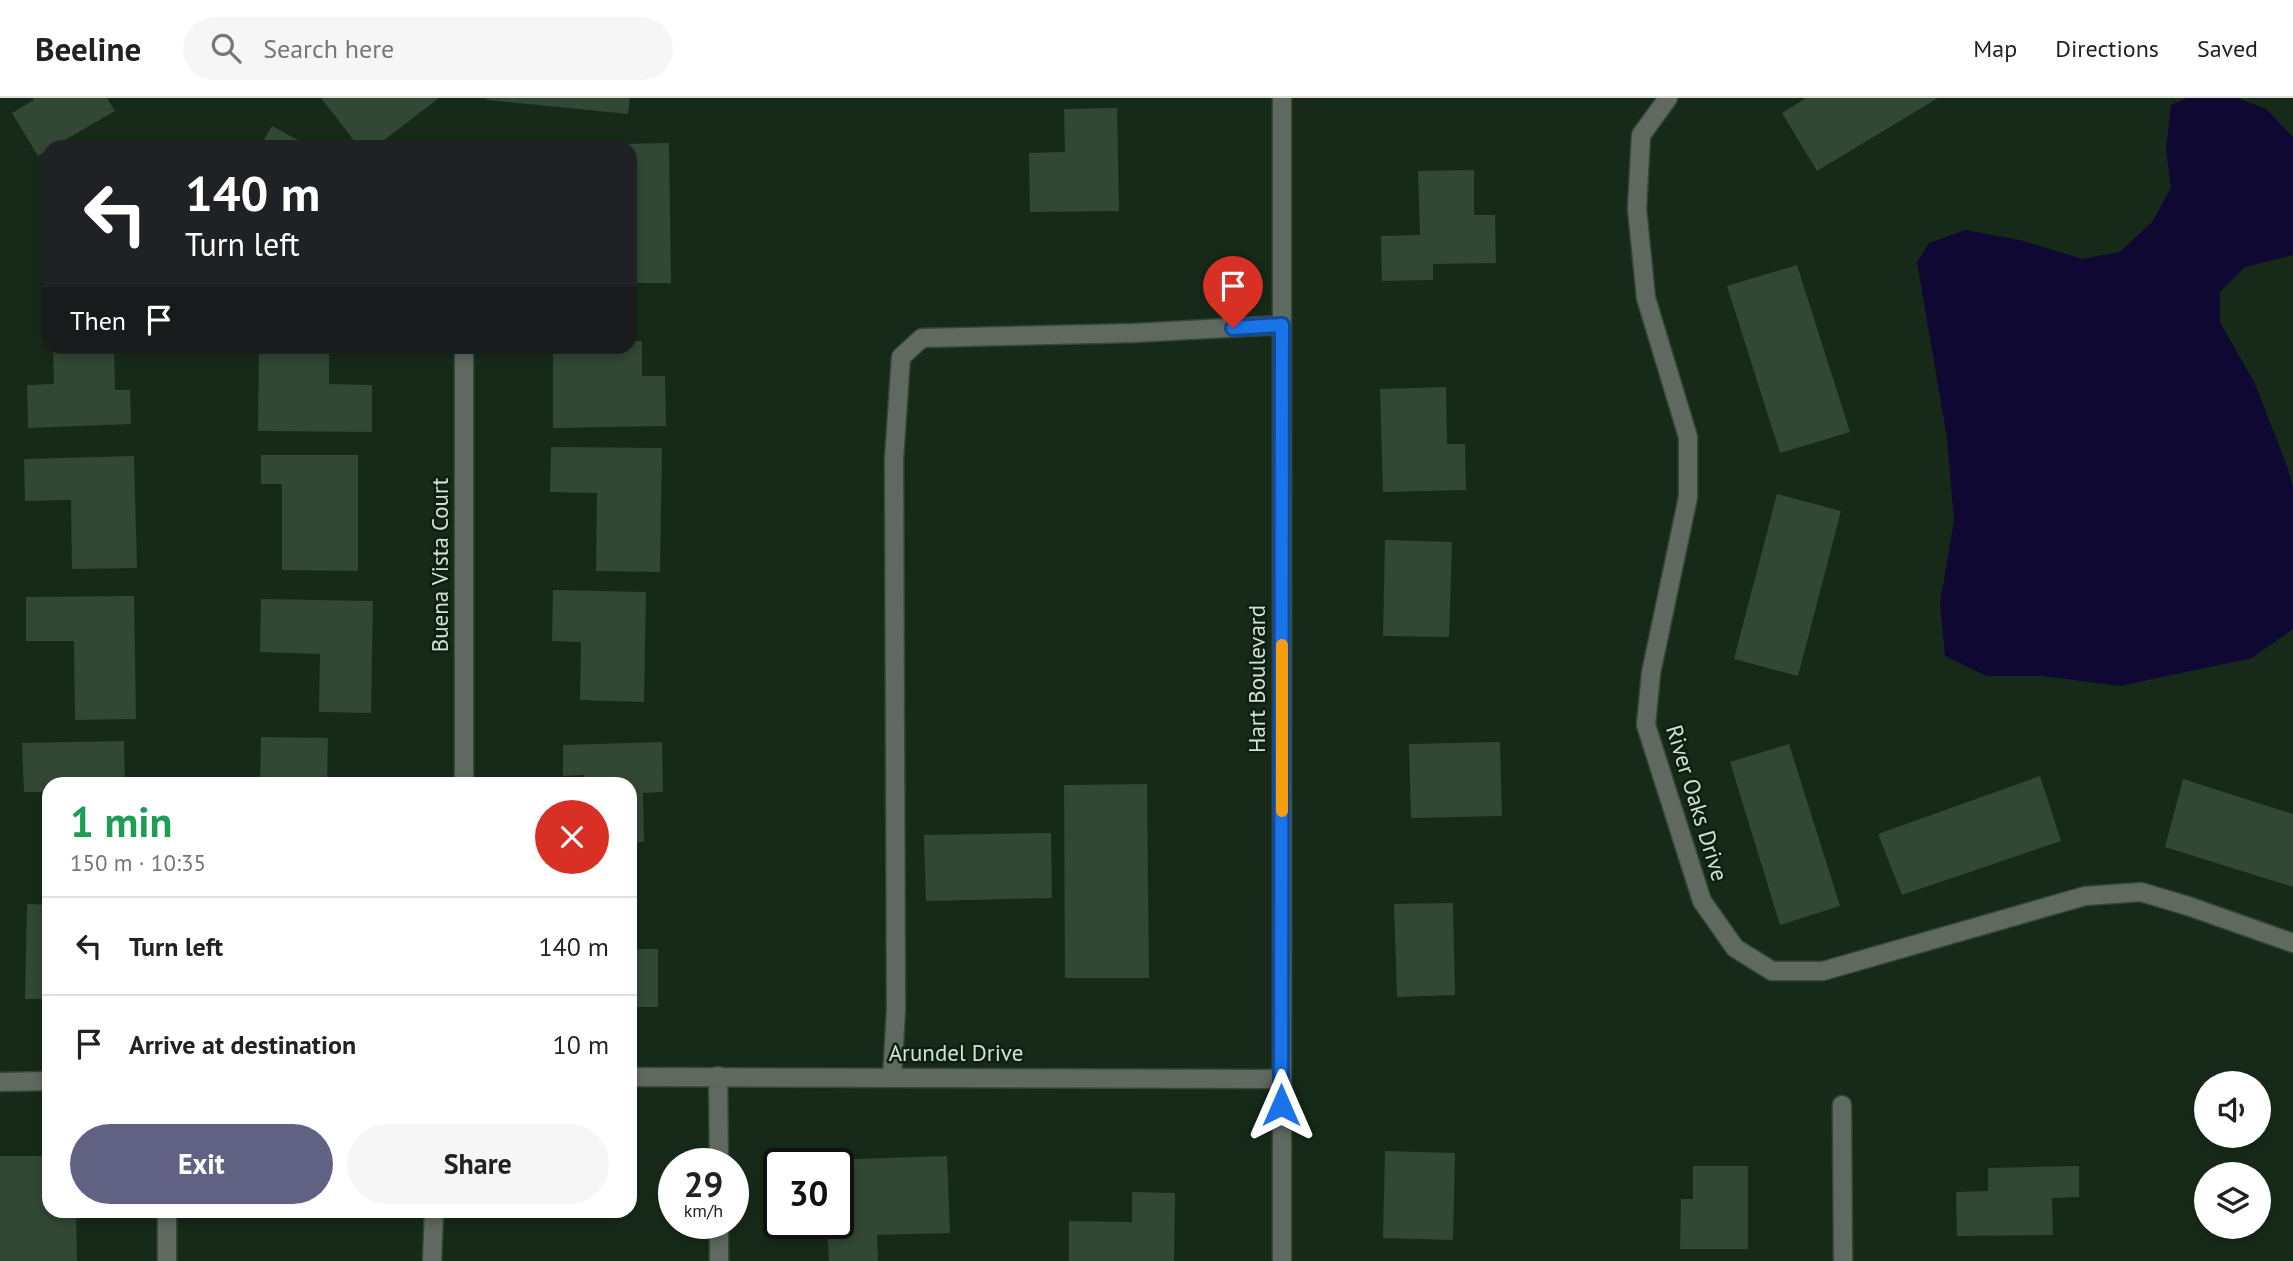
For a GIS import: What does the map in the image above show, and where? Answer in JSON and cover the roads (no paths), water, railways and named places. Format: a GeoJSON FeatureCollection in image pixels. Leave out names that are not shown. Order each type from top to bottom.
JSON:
{"type":"FeatureCollection","features":[{"type":"Feature","properties":{"kind":"street","name":"Hart Boulevard"},"geometry":{"type":"LineString","coordinates":[[1282,98],[1282,1261]]}},
{"type":"Feature","properties":{"kind":"street","name":"River Oaks Drive"},"geometry":{"type":"LineString","coordinates":[[1668,98],[1642,135],[1637,209],[1646,298],[1688,437],[1688,497],[1651,673],[1646,724],[1702,901],[1735,948],[1772,971],[1823,971],[2085,896],[2141,891],[2293,943]]}},
{"type":"Feature","properties":{"kind":"street"},"geometry":{"type":"LineString","coordinates":[[892,1078],[896,1010],[894,459],[901,357],[922,338],[1135,333],[1282,325]]}},
{"type":"Feature","properties":{"kind":"street","name":"Buena Vista Court"},"geometry":{"type":"LineString","coordinates":[[464,354],[464,777]]}},
{"type":"Feature","properties":{"kind":"street"},"geometry":{"type":"LineString","coordinates":[[718,1076],[719,1148]]}},
{"type":"Feature","properties":{"kind":"street","name":"Arundel Drive"},"geometry":{"type":"LineString","coordinates":[[637,1077],[1281,1079]]}},
{"type":"Feature","properties":{"kind":"street"},"geometry":{"type":"LineString","coordinates":[[0,1082],[42,1081]]}},
{"type":"Feature","properties":{"kind":"street"},"geometry":{"type":"LineString","coordinates":[[1842,1105],[1843,1261]]}},
{"type":"Feature","properties":{"kind":"street"},"geometry":{"type":"LineString","coordinates":[[167,1218],[167,1261]]}},
{"type":"Feature","properties":{"kind":"street"},"geometry":{"type":"LineString","coordinates":[[432,1261],[434,1218]]}},
{"type":"Feature","properties":{"kind":"street"},"geometry":{"type":"LineString","coordinates":[[719,1239],[719,1261]]}}]}
